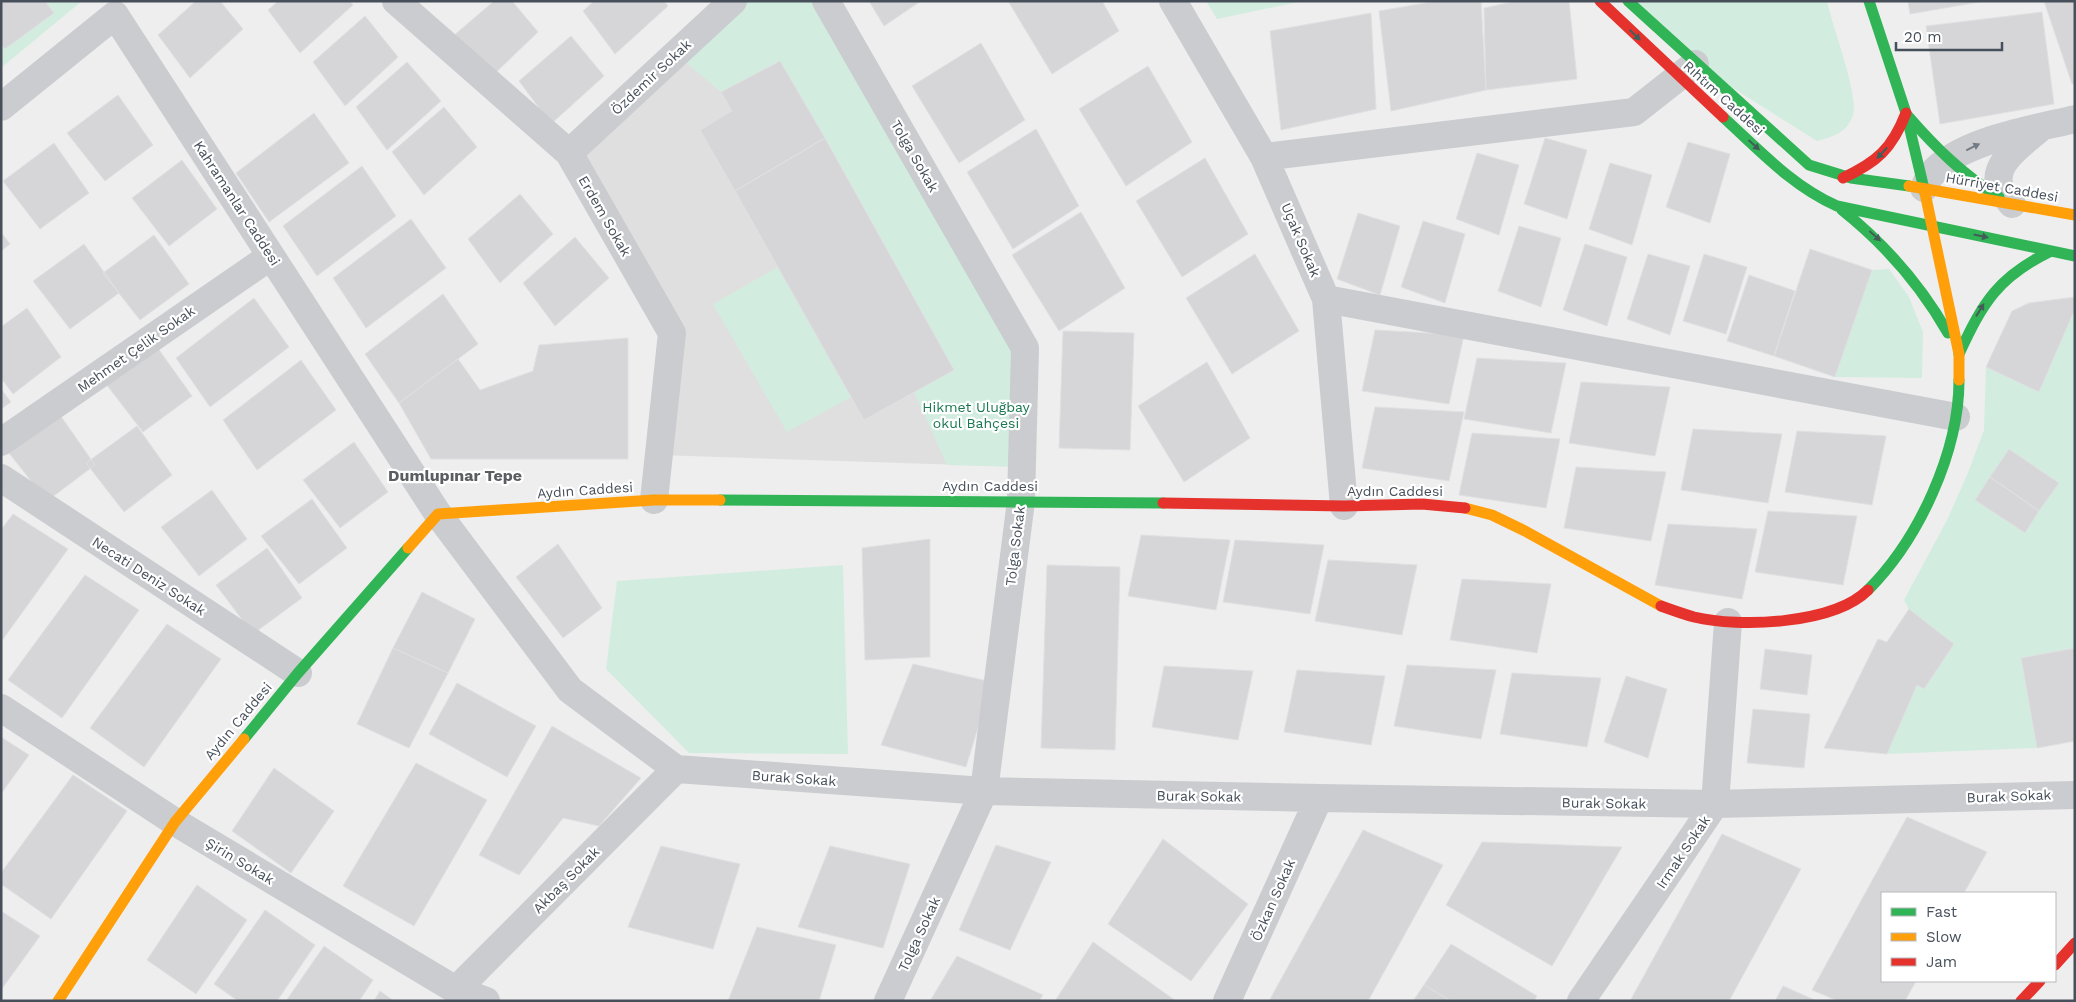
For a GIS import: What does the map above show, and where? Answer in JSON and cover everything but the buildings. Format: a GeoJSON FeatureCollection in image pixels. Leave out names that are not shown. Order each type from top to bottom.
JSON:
{"type":"FeatureCollection","features":[{"type":"Feature","properties":{"kind":"street","name":"Erdem Sokak"},"geometry":{"type":"LineString","coordinates":[[396,1],[569,153],[672,333],[654,500]]}},
{"type":"Feature","properties":{"kind":"street","name":"Özdemir Sokak"},"geometry":{"type":"LineString","coordinates":[[569,153],[733,1]]}},
{"type":"Feature","properties":{"kind":"street","name":"Tolga Sokak"},"geometry":{"type":"LineString","coordinates":[[826,1],[1025,348],[1021,501],[984,791],[888,1001]]}},
{"type":"Feature","properties":{"kind":"street","name":"Uçak Sokak"},"geometry":{"type":"LineString","coordinates":[[1173,1],[1264,156],[1326,299],[1344,506]]}},
{"type":"Feature","properties":{"kind":"street","name":"Rıhtım Caddesi"},"geometry":{"type":"LineString","coordinates":[[1600,1],[1808,165],[1843,178]]}},
{"type":"Feature","properties":{"kind":"street","name":"Rıhtım Caddesi"},"geometry":{"type":"LineString","coordinates":[[1628,1],[1687,70],[1797,184],[1817,197],[1837,206]]}},
{"type":"Feature","properties":{"kind":"street"},"geometry":{"type":"LineString","coordinates":[[1869,1],[1906,113],[1933,226],[1959,354]]}},
{"type":"Feature","properties":{"kind":"street","name":"Kahramanlar Caddesi"},"geometry":{"type":"LineString","coordinates":[[1,107],[122,8],[271,256],[438,514]]}},
{"type":"Feature","properties":{"kind":"street"},"geometry":{"type":"LineString","coordinates":[[1264,156],[1634,112],[1687,70]]}},
{"type":"Feature","properties":{"kind":"street"},"geometry":{"type":"LineString","coordinates":[[1906,113],[1949,160],[1984,189],[2012,204]]}},
{"type":"Feature","properties":{"kind":"street"},"geometry":{"type":"LineString","coordinates":[[1843,178],[1869,166],[1882,155],[1897,134],[1906,113]]}},
{"type":"Feature","properties":{"kind":"street"},"geometry":{"type":"LineString","coordinates":[[1924,188],[1932,174],[1949,160],[1980,143],[2075,119]]}},
{"type":"Feature","properties":{"kind":"street"},"geometry":{"type":"LineString","coordinates":[[2012,204],[2000,188],[1998,178],[2002,165],[2023,142],[2041,128]]}},
{"type":"Feature","properties":{"kind":"street","name":"Hürriyet Caddesi"},"geometry":{"type":"LineString","coordinates":[[1843,178],[1924,188],[2075,215]]}},
{"type":"Feature","properties":{"kind":"street"},"geometry":{"type":"LineString","coordinates":[[1837,206],[2075,256]]}},
{"type":"Feature","properties":{"kind":"street"},"geometry":{"type":"LineString","coordinates":[[1837,206],[1866,229],[1900,263],[1940,319],[1959,354]]}},
{"type":"Feature","properties":{"kind":"street"},"geometry":{"type":"LineString","coordinates":[[1959,354],[1978,313],[1998,286],[2027,262],[2051,251]]}},
{"type":"Feature","properties":{"kind":"street","name":"Mehmet Çelik Sokak"},"geometry":{"type":"LineString","coordinates":[[1,442],[271,256]]}},
{"type":"Feature","properties":{"kind":"street"},"geometry":{"type":"LineString","coordinates":[[1326,299],[1956,417]]}},
{"type":"Feature","properties":{"kind":"street","name":"Aydın Caddesi"},"geometry":{"type":"LineString","coordinates":[[58,1001],[175,822],[298,673],[438,514],[654,500],[1021,501],[1344,506],[1422,504],[1460,507],[1492,514],[1655,604],[1695,617],[1728,622],[1774,621],[1815,616],[1842,608],[1862,595],[1886,572],[1912,534],[1933,490],[1950,446],[1959,393],[1959,354]]}},
{"type":"Feature","properties":{"kind":"street","name":"Necati Deniz Sokak"},"geometry":{"type":"LineString","coordinates":[[1,478],[298,673]]}},
{"type":"Feature","properties":{"kind":"street"},"geometry":{"type":"LineString","coordinates":[[438,514],[570,690],[676,769]]}},
{"type":"Feature","properties":{"kind":"street","name":"Irmak Sokak"},"geometry":{"type":"LineString","coordinates":[[1581,1001],[1715,804],[1728,622]]}},
{"type":"Feature","properties":{"kind":"street","name":"Şirin Sokak"},"geometry":{"type":"LineString","coordinates":[[1,708],[175,822],[456,990],[486,1001]]}},
{"type":"Feature","properties":{"kind":"street","name":"Burak Sokak"},"geometry":{"type":"LineString","coordinates":[[676,769],[984,791],[1319,798],[1715,804],[2075,795]]}},
{"type":"Feature","properties":{"kind":"street","name":"Akbaş Sokak"},"geometry":{"type":"LineString","coordinates":[[456,990],[676,769]]}},
{"type":"Feature","properties":{"kind":"street","name":"Özkan Sokak"},"geometry":{"type":"LineString","coordinates":[[1227,1001],[1319,798]]}},
{"type":"Feature","properties":{"kind":"street"},"geometry":{"type":"LineString","coordinates":[[2056,964],[2075,943]]}},
{"type":"Feature","properties":{"kind":"street"},"geometry":{"type":"LineString","coordinates":[[2021,1001],[2039,982]]}},
{"type":"Feature","properties":{"kind":"shaded area"},"geometry":{"type":"Polygon","coordinates":[[[733,1],[826,1],[1022,467],[659,455],[672,333],[569,153],[733,1]]]}},
{"type":"Feature","properties":{"kind":"green space"},"geometry":{"type":"Polygon","coordinates":[[[1,1],[82,1],[1,68],[1,1]]]}},
{"type":"Feature","properties":{"kind":"green space","name":"Hikmet Uluğbay okul Bahçesi"},"geometry":{"type":"Polygon","coordinates":[[[733,1],[826,1],[1025,348],[1022,467],[947,465],[914,392],[954,369],[780,62],[721,92],[676,54],[733,1]]]}},
{"type":"Feature","properties":{"kind":"green space"},"geometry":{"type":"Polygon","coordinates":[[[1206,1],[1303,1],[1217,19],[1206,1]]]}},
{"type":"Feature","properties":{"kind":"green space"},"geometry":{"type":"Polygon","coordinates":[[[1628,1],[1827,1],[1852,92],[1854,105],[1851,121],[1839,133],[1817,141],[1695,64],[1628,1]]]}},
{"type":"Feature","properties":{"kind":"green space"},"geometry":{"type":"Polygon","coordinates":[[[778,267],[851,397],[787,432],[713,304],[778,267]]]}},
{"type":"Feature","properties":{"kind":"green space"},"geometry":{"type":"Polygon","coordinates":[[[1889,269],[1909,297],[1923,332],[1922,378],[1835,377],[1872,270],[1889,269]]]}},
{"type":"Feature","properties":{"kind":"green space"},"geometry":{"type":"Polygon","coordinates":[[[2075,309],[2075,648],[2021,658],[2037,748],[1887,754],[1917,685],[1924,689],[1954,644],[1909,609],[1904,600],[1947,520],[1984,430],[1986,367],[2039,391],[2075,309]],[[2009,449],[2028,527],[2058,482],[2009,449]]]}},
{"type":"Feature","properties":{"kind":"green space"},"geometry":{"type":"Polygon","coordinates":[[[843,565],[848,754],[689,753],[606,669],[617,581],[843,565]]]}},
{"type":"Feature","properties":{"kind":"traffic: fast"},"geometry":{"type":"LineString","coordinates":[[1628,1],[1809,165],[1851,178],[1909,186]]}},
{"type":"Feature","properties":{"kind":"traffic: fast"},"geometry":{"type":"LineString","coordinates":[[1869,1],[1906,113],[1925,193]]}},
{"type":"Feature","properties":{"kind":"traffic: fast"},"geometry":{"type":"LineString","coordinates":[[1908,116],[1950,160],[1999,197]]}},
{"type":"Feature","properties":{"kind":"traffic: fast"},"geometry":{"type":"LineString","coordinates":[[1723,117],[1791,178],[1837,206],[2075,256]]}},
{"type":"Feature","properties":{"kind":"traffic: fast"},"geometry":{"type":"LineString","coordinates":[[1842,210],[1873,237],[1901,266],[1926,298],[1948,333]]}},
{"type":"Feature","properties":{"kind":"traffic: fast"},"geometry":{"type":"LineString","coordinates":[[1959,354],[1976,320],[1994,293],[2018,271],[2051,251]]}},
{"type":"Feature","properties":{"kind":"traffic: fast"},"geometry":{"type":"LineString","coordinates":[[1868,590],[1904,546],[1933,493],[1944,465],[1952,436],[1959,380]]}},
{"type":"Feature","properties":{"kind":"traffic: fast"},"geometry":{"type":"LineString","coordinates":[[720,500],[1163,503]]}},
{"type":"Feature","properties":{"kind":"traffic: fast"},"geometry":{"type":"LineString","coordinates":[[244,739],[298,673],[408,548]]}},
{"type":"Feature","properties":{"kind":"traffic: slow"},"geometry":{"type":"LineString","coordinates":[[1909,186],[2075,215]]}},
{"type":"Feature","properties":{"kind":"traffic: slow"},"geometry":{"type":"LineString","coordinates":[[1925,193],[1959,354],[1959,380]]}},
{"type":"Feature","properties":{"kind":"traffic: slow"},"geometry":{"type":"LineString","coordinates":[[408,548],[438,514],[654,500],[720,500]]}},
{"type":"Feature","properties":{"kind":"traffic: slow"},"geometry":{"type":"LineString","coordinates":[[1465,508],[1492,515],[1525,531],[1661,606]]}},
{"type":"Feature","properties":{"kind":"traffic: slow"},"geometry":{"type":"LineString","coordinates":[[58,1001],[175,822],[244,739]]}},
{"type":"Feature","properties":{"kind":"traffic: jam"},"geometry":{"type":"LineString","coordinates":[[1600,1],[1723,117]]}},
{"type":"Feature","properties":{"kind":"traffic: jam"},"geometry":{"type":"LineString","coordinates":[[1843,178],[1865,166],[1882,153],[1895,136],[1906,113]]}},
{"type":"Feature","properties":{"kind":"traffic: jam"},"geometry":{"type":"LineString","coordinates":[[1163,503],[1344,506],[1422,504],[1465,508]]}},
{"type":"Feature","properties":{"kind":"traffic: jam"},"geometry":{"type":"LineString","coordinates":[[1661,606],[1694,617],[1736,622],[1760,622],[1810,616],[1833,610],[1853,601],[1868,590]]}},
{"type":"Feature","properties":{"kind":"traffic: jam"},"geometry":{"type":"LineString","coordinates":[[2056,964],[2075,943]]}},
{"type":"Feature","properties":{"kind":"traffic: jam"},"geometry":{"type":"LineString","coordinates":[[2021,1001],[2039,982]]}},
{"type":"Feature","properties":{"kind":"district","name":"Dumlupınar Tepe"},"geometry":{"type":"Point","coordinates":[455,475]}}]}
